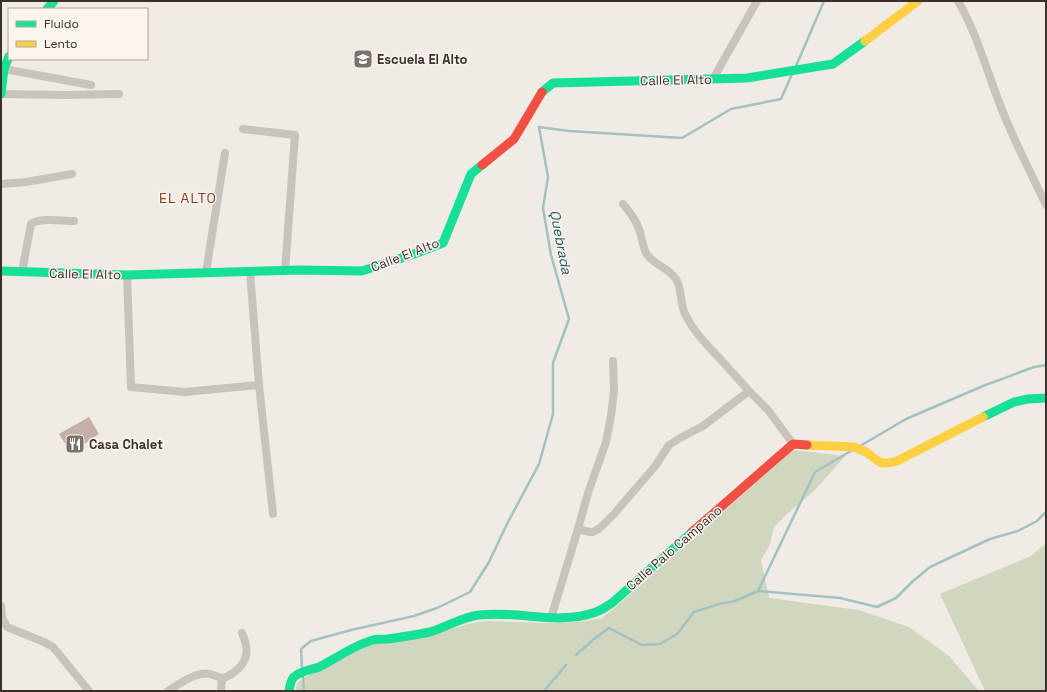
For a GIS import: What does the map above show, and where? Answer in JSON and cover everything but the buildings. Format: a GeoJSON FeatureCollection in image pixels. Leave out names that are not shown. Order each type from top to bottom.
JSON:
{"type":"FeatureCollection","features":[{"type":"Feature","properties":{"kind":"street"},"geometry":{"type":"LineString","coordinates":[[713,79],[757,1]]}},
{"type":"Feature","properties":{"kind":"street","name":"Calle El Alto"},"geometry":{"type":"LineString","coordinates":[[1,271],[127,275],[206,272],[362,271],[443,243],[471,174],[514,139],[542,92],[553,83],[747,78],[833,64],[918,1]]}},
{"type":"Feature","properties":{"kind":"street"},"geometry":{"type":"LineString","coordinates":[[958,1],[964,12],[992,81],[999,103],[1046,205]]}},
{"type":"Feature","properties":{"kind":"street"},"geometry":{"type":"LineString","coordinates":[[8,59],[4,69],[1,94],[120,94]]}},
{"type":"Feature","properties":{"kind":"street"},"geometry":{"type":"LineString","coordinates":[[4,69],[91,86]]}},
{"type":"Feature","properties":{"kind":"street"},"geometry":{"type":"LineString","coordinates":[[243,129],[295,135],[285,271]]}},
{"type":"Feature","properties":{"kind":"street"},"geometry":{"type":"LineString","coordinates":[[206,272],[224,153]]}},
{"type":"Feature","properties":{"kind":"street"},"geometry":{"type":"LineString","coordinates":[[1,184],[26,182],[72,174]]}},
{"type":"Feature","properties":{"kind":"street"},"geometry":{"type":"LineString","coordinates":[[623,204],[637,223],[646,252],[652,261],[670,271],[679,284],[681,306],[688,320],[704,342],[768,410],[793,444],[854,447],[860,449],[879,462],[884,464],[890,463],[897,461],[1010,403],[1021,399],[1046,398]]}},
{"type":"Feature","properties":{"kind":"street"},"geometry":{"type":"LineString","coordinates":[[22,272],[31,224],[42,220],[74,222]]}},
{"type":"Feature","properties":{"kind":"street"},"geometry":{"type":"LineString","coordinates":[[250,272],[259,385],[273,514]]}},
{"type":"Feature","properties":{"kind":"street"},"geometry":{"type":"LineString","coordinates":[[127,275],[132,387],[184,392],[259,385]]}},
{"type":"Feature","properties":{"kind":"street"},"geometry":{"type":"LineString","coordinates":[[551,618],[588,493],[606,442],[614,391],[613,361]]}},
{"type":"Feature","properties":{"kind":"street"},"geometry":{"type":"LineString","coordinates":[[578,529],[593,532],[600,528],[656,465],[669,445],[703,426],[749,391]]}},
{"type":"Feature","properties":{"kind":"street","name":"Calle Palo Campano"},"geometry":{"type":"LineString","coordinates":[[289,691],[290,683],[294,677],[314,669],[371,640],[437,630],[469,617],[478,615],[495,614],[551,618],[594,614],[606,607],[793,444]]}},
{"type":"Feature","properties":{"kind":"street"},"geometry":{"type":"LineString","coordinates":[[1,606],[2,618],[7,627],[53,647],[89,691]]}},
{"type":"Feature","properties":{"kind":"street"},"geometry":{"type":"LineString","coordinates":[[168,691],[189,678],[199,674],[206,673],[222,678],[230,676],[238,670],[243,664],[247,649],[242,633]]}},
{"type":"Feature","properties":{"kind":"street"},"geometry":{"type":"LineString","coordinates":[[221,691],[222,678]]}},
{"type":"Feature","properties":{"kind":"green space"},"geometry":{"type":"Polygon","coordinates":[[[793,450],[845,456],[815,490],[774,527],[770,544],[761,560],[769,598],[859,610],[909,627],[949,656],[979,691],[295,691],[297,683],[307,676],[367,646],[448,630],[472,623],[488,621],[545,623],[580,622],[602,618],[793,450]]]}},
{"type":"Feature","properties":{"kind":"green space"},"geometry":{"type":"Polygon","coordinates":[[[1046,543],[1046,691],[985,691],[940,594],[1031,556],[1046,543]]]}},
{"type":"Feature","properties":{"kind":"waterway","name":"Quebrada"},"geometry":{"type":"LineString","coordinates":[[796,66],[824,1]]}},
{"type":"Feature","properties":{"kind":"waterway","name":"Quebrada"},"geometry":{"type":"LineString","coordinates":[[302,667],[301,649],[311,641],[351,630],[414,616],[437,608],[470,592],[489,562],[507,524],[539,464],[553,414],[553,363],[569,319],[551,255],[543,208],[548,177],[539,127],[569,131],[682,138],[731,109],[781,99],[792,74]]}},
{"type":"Feature","properties":{"kind":"waterway"},"geometry":{"type":"LineString","coordinates":[[860,446],[906,419],[983,386],[1034,367],[1046,365]]}},
{"type":"Feature","properties":{"kind":"waterway"},"geometry":{"type":"LineString","coordinates":[[758,591],[815,472],[851,451]]}},
{"type":"Feature","properties":{"kind":"waterway"},"geometry":{"type":"LineString","coordinates":[[576,655],[609,628],[642,645],[660,644],[677,634],[694,612],[719,604],[735,601],[758,591],[840,598],[877,607],[896,598],[930,567],[990,539],[1018,531],[1037,521],[1046,512]]}},
{"type":"Feature","properties":{"kind":"waterway"},"geometry":{"type":"LineString","coordinates":[[544,691],[566,665]]}},
{"type":"Feature","properties":{"kind":"waterway"},"geometry":{"type":"LineString","coordinates":[[303,677],[304,691]]}},
{"type":"Feature","properties":{"kind":"traffic: fast"},"geometry":{"type":"LineString","coordinates":[[48,8],[54,1]]}},
{"type":"Feature","properties":{"kind":"traffic: fast"},"geometry":{"type":"LineString","coordinates":[[542,92],[553,83],[747,78],[833,64],[865,41]]}},
{"type":"Feature","properties":{"kind":"traffic: fast"},"geometry":{"type":"LineString","coordinates":[[1,94],[4,69],[8,59]]}},
{"type":"Feature","properties":{"kind":"traffic: fast"},"geometry":{"type":"LineString","coordinates":[[1,271],[127,275],[300,270],[362,271],[443,243],[471,174],[482,165]]}},
{"type":"Feature","properties":{"kind":"traffic: fast"},"geometry":{"type":"LineString","coordinates":[[983,417],[1014,402],[1028,399],[1046,398]]}},
{"type":"Feature","properties":{"kind":"traffic: fast"},"geometry":{"type":"LineString","coordinates":[[289,691],[290,684],[296,675],[319,667],[352,648],[373,640],[430,632],[479,615],[508,614],[567,618],[582,616],[598,611],[612,603],[691,533]]}},
{"type":"Feature","properties":{"kind":"traffic: slow"},"geometry":{"type":"LineString","coordinates":[[865,41],[918,1]]}},
{"type":"Feature","properties":{"kind":"traffic: slow"},"geometry":{"type":"LineString","coordinates":[[807,445],[854,447],[866,452],[882,463],[889,463],[897,461],[983,417]]}},
{"type":"Feature","properties":{"kind":"traffic: jam"},"geometry":{"type":"LineString","coordinates":[[482,165],[514,139],[542,92]]}},
{"type":"Feature","properties":{"kind":"traffic: jam"},"geometry":{"type":"LineString","coordinates":[[691,533],[793,444],[807,445]]}},
{"type":"Feature","properties":{"kind":"place","name":"Escuela El Alto"},"geometry":{"type":"Point","coordinates":[363,59]}},
{"type":"Feature","properties":{"kind":"place","name":"Casa Chalet"},"geometry":{"type":"Point","coordinates":[75,444]}},
{"type":"Feature","properties":{"kind":"district","name":"EL ALTO"},"geometry":{"type":"Point","coordinates":[188,198]}}]}
